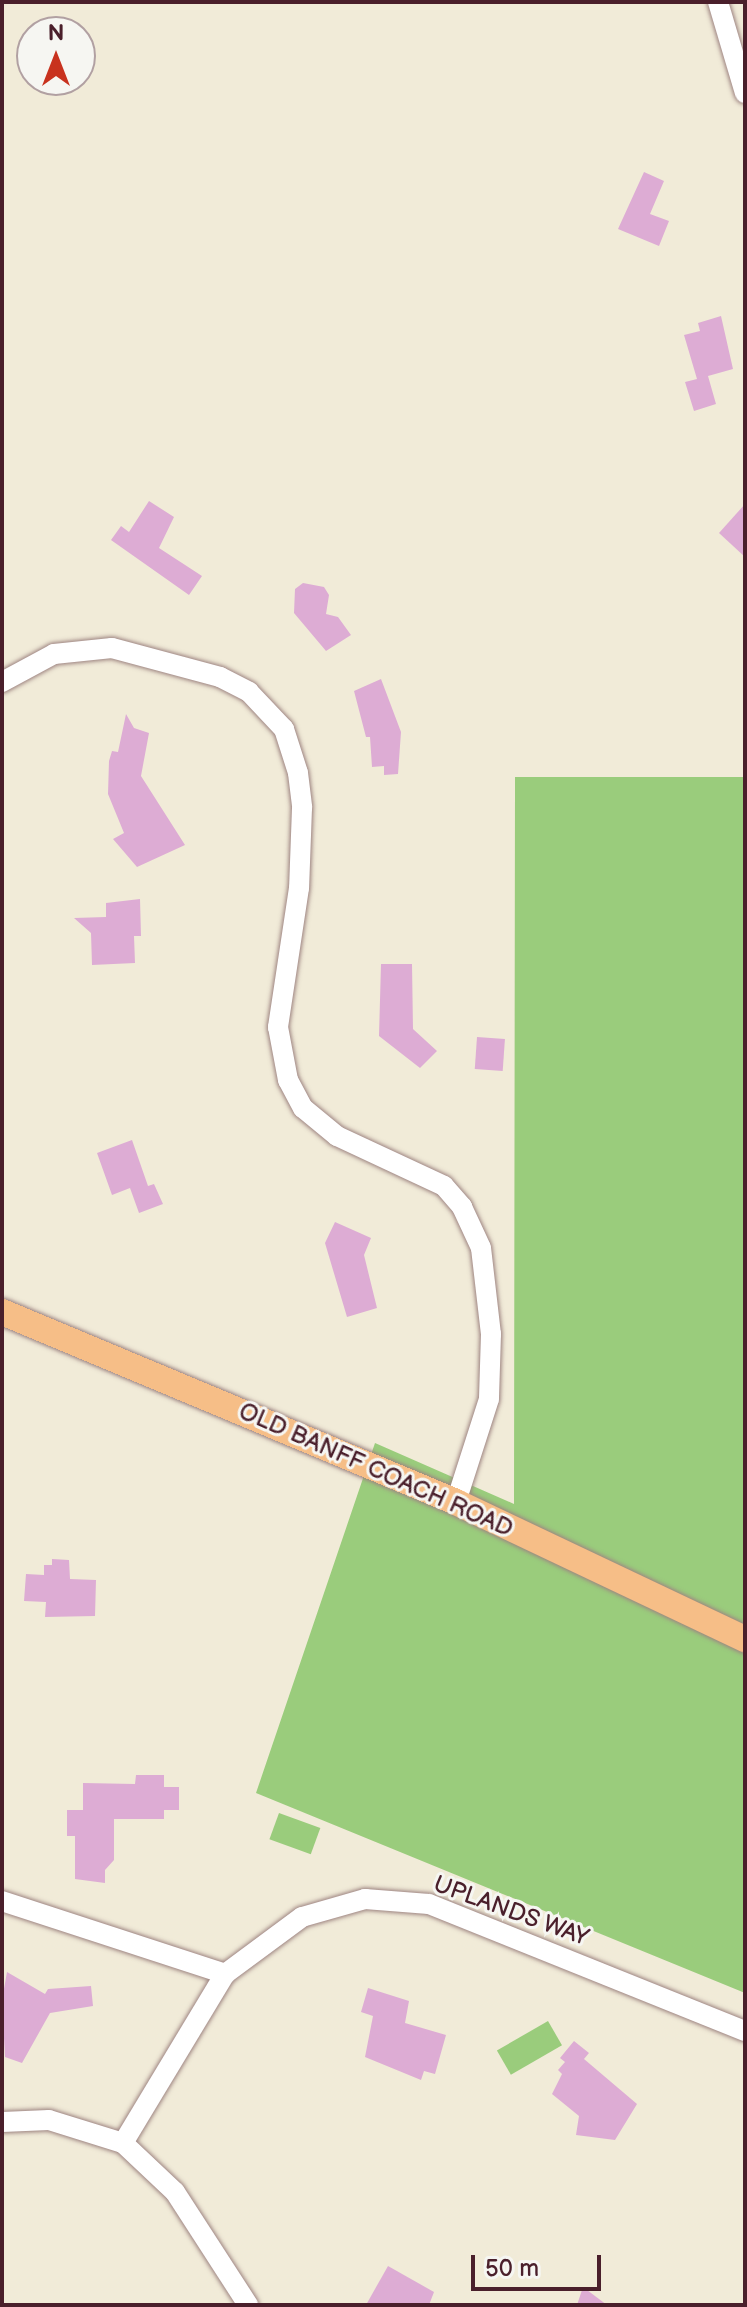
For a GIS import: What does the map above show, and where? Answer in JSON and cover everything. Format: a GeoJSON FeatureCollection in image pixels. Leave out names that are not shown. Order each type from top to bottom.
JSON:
{"type":"FeatureCollection","features":[{"type":"Feature","properties":{"kind":"main road","name":"OLD BANFF COACH ROAD"},"geometry":{"type":"LineString","coordinates":[[2,1312],[456,1502],[745,1639]]}},
{"type":"Feature","properties":{"kind":"street"},"geometry":{"type":"LineString","coordinates":[[718,2],[745,93]]}},
{"type":"Feature","properties":{"kind":"street"},"geometry":{"type":"LineString","coordinates":[[2,682],[54,654],[112,648],[220,677],[249,692],[284,729],[296,761],[302,808],[299,888],[278,1027],[288,1080],[303,1108],[337,1136],[444,1186],[462,1207],[481,1248],[491,1334],[489,1399],[456,1502]]}},
{"type":"Feature","properties":{"kind":"street","name":"UPLANDS WAY"},"geometry":{"type":"LineString","coordinates":[[123,2143],[225,1974],[302,1917],[365,1899],[429,1904],[745,2031]]}},
{"type":"Feature","properties":{"kind":"street"},"geometry":{"type":"LineString","coordinates":[[2,1901],[225,1974]]}},
{"type":"Feature","properties":{"kind":"street"},"geometry":{"type":"LineString","coordinates":[[2,2122],[49,2120],[123,2143],[175,2192],[248,2305]]}},
{"type":"Feature","properties":{"kind":"green space"},"geometry":{"type":"Polygon","coordinates":[[[515,777],[745,777],[745,1993],[256,1793],[375,1443],[514,1504],[515,777]]]}},
{"type":"Feature","properties":{"kind":"green space"},"geometry":{"type":"Polygon","coordinates":[[[279,1813],[320,1828],[311,1854],[269,1839],[279,1813]]]}},
{"type":"Feature","properties":{"kind":"green space"},"geometry":{"type":"Polygon","coordinates":[[[548,2021],[562,2045],[511,2075],[497,2050],[548,2021]]]}},
{"type":"Feature","properties":{"kind":"building"},"geometry":{"type":"Polygon","coordinates":[[[644,172],[664,181],[650,214],[669,221],[659,246],[618,229],[644,172]]]}},
{"type":"Feature","properties":{"kind":"building"},"geometry":{"type":"Polygon","coordinates":[[[721,316],[733,369],[708,376],[716,404],[694,411],[685,382],[697,379],[684,335],[700,331],[698,323],[721,316]]]}},
{"type":"Feature","properties":{"kind":"building"},"geometry":{"type":"Polygon","coordinates":[[[149,501],[174,517],[159,548],[202,576],[189,595],[111,540],[121,526],[129,532],[149,501]]]}},
{"type":"Feature","properties":{"kind":"building"},"geometry":{"type":"Polygon","coordinates":[[[745,504],[745,557],[719,533],[745,504]]]}},
{"type":"Feature","properties":{"kind":"building"},"geometry":{"type":"Polygon","coordinates":[[[303,583],[324,587],[329,595],[326,614],[338,617],[351,635],[326,651],[294,613],[295,589],[303,583]]]}},
{"type":"Feature","properties":{"kind":"building"},"geometry":{"type":"Polygon","coordinates":[[[381,679],[401,732],[398,774],[384,775],[384,766],[372,767],[370,737],[366,737],[354,691],[381,679]]]}},
{"type":"Feature","properties":{"kind":"building"},"geometry":{"type":"Polygon","coordinates":[[[126,714],[134,728],[149,733],[141,776],[185,845],[137,867],[113,839],[124,833],[108,794],[109,761],[112,751],[118,752],[126,714]]]}},
{"type":"Feature","properties":{"kind":"building"},"geometry":{"type":"Polygon","coordinates":[[[140,899],[141,936],[134,936],[135,963],[92,965],[91,933],[74,918],[106,917],[106,903],[140,899]]]}},
{"type":"Feature","properties":{"kind":"building"},"geometry":{"type":"Polygon","coordinates":[[[381,964],[412,964],[413,1029],[437,1051],[420,1068],[379,1036],[381,964]]]}},
{"type":"Feature","properties":{"kind":"building"},"geometry":{"type":"Polygon","coordinates":[[[477,1037],[505,1039],[503,1071],[475,1069],[477,1037]]]}},
{"type":"Feature","properties":{"kind":"building"},"geometry":{"type":"Polygon","coordinates":[[[132,1140],[148,1186],[154,1184],[163,1204],[139,1213],[130,1188],[112,1195],[97,1153],[132,1140]]]}},
{"type":"Feature","properties":{"kind":"building"},"geometry":{"type":"Polygon","coordinates":[[[335,1222],[371,1238],[364,1255],[377,1308],[347,1317],[325,1243],[335,1222]]]}},
{"type":"Feature","properties":{"kind":"building"},"geometry":{"type":"Polygon","coordinates":[[[52,1559],[69,1560],[70,1579],[96,1580],[95,1616],[45,1617],[46,1602],[24,1601],[26,1574],[44,1575],[44,1565],[52,1565],[52,1559]]]}},
{"type":"Feature","properties":{"kind":"building"},"geometry":{"type":"Polygon","coordinates":[[[136,1775],[164,1775],[164,1787],[179,1787],[179,1810],[164,1810],[164,1819],[114,1819],[114,1860],[105,1870],[105,1883],[75,1879],[75,1836],[67,1836],[67,1810],[83,1810],[83,1783],[135,1784],[136,1775]]]}},
{"type":"Feature","properties":{"kind":"building"},"geometry":{"type":"Polygon","coordinates":[[[7,1972],[45,1994],[48,1989],[91,1986],[93,2006],[50,2013],[22,2063],[5,2057],[2,2000],[7,1972]]]}},
{"type":"Feature","properties":{"kind":"building"},"geometry":{"type":"Polygon","coordinates":[[[368,1988],[409,2001],[405,2023],[446,2035],[435,2074],[424,2071],[421,2080],[365,2057],[373,2016],[361,2012],[368,1988]]]}},
{"type":"Feature","properties":{"kind":"building"},"geometry":{"type":"Polygon","coordinates":[[[574,2041],[589,2053],[584,2059],[637,2104],[615,2140],[576,2135],[579,2116],[552,2094],[562,2074],[558,2070],[565,2062],[560,2058],[574,2041]]]}},
{"type":"Feature","properties":{"kind":"building"},"geometry":{"type":"Polygon","coordinates":[[[388,2266],[434,2292],[429,2305],[366,2305],[388,2266]]]}},
{"type":"Feature","properties":{"kind":"building"},"geometry":{"type":"Polygon","coordinates":[[[583,2287],[607,2305],[577,2305],[583,2287]]]}}]}
